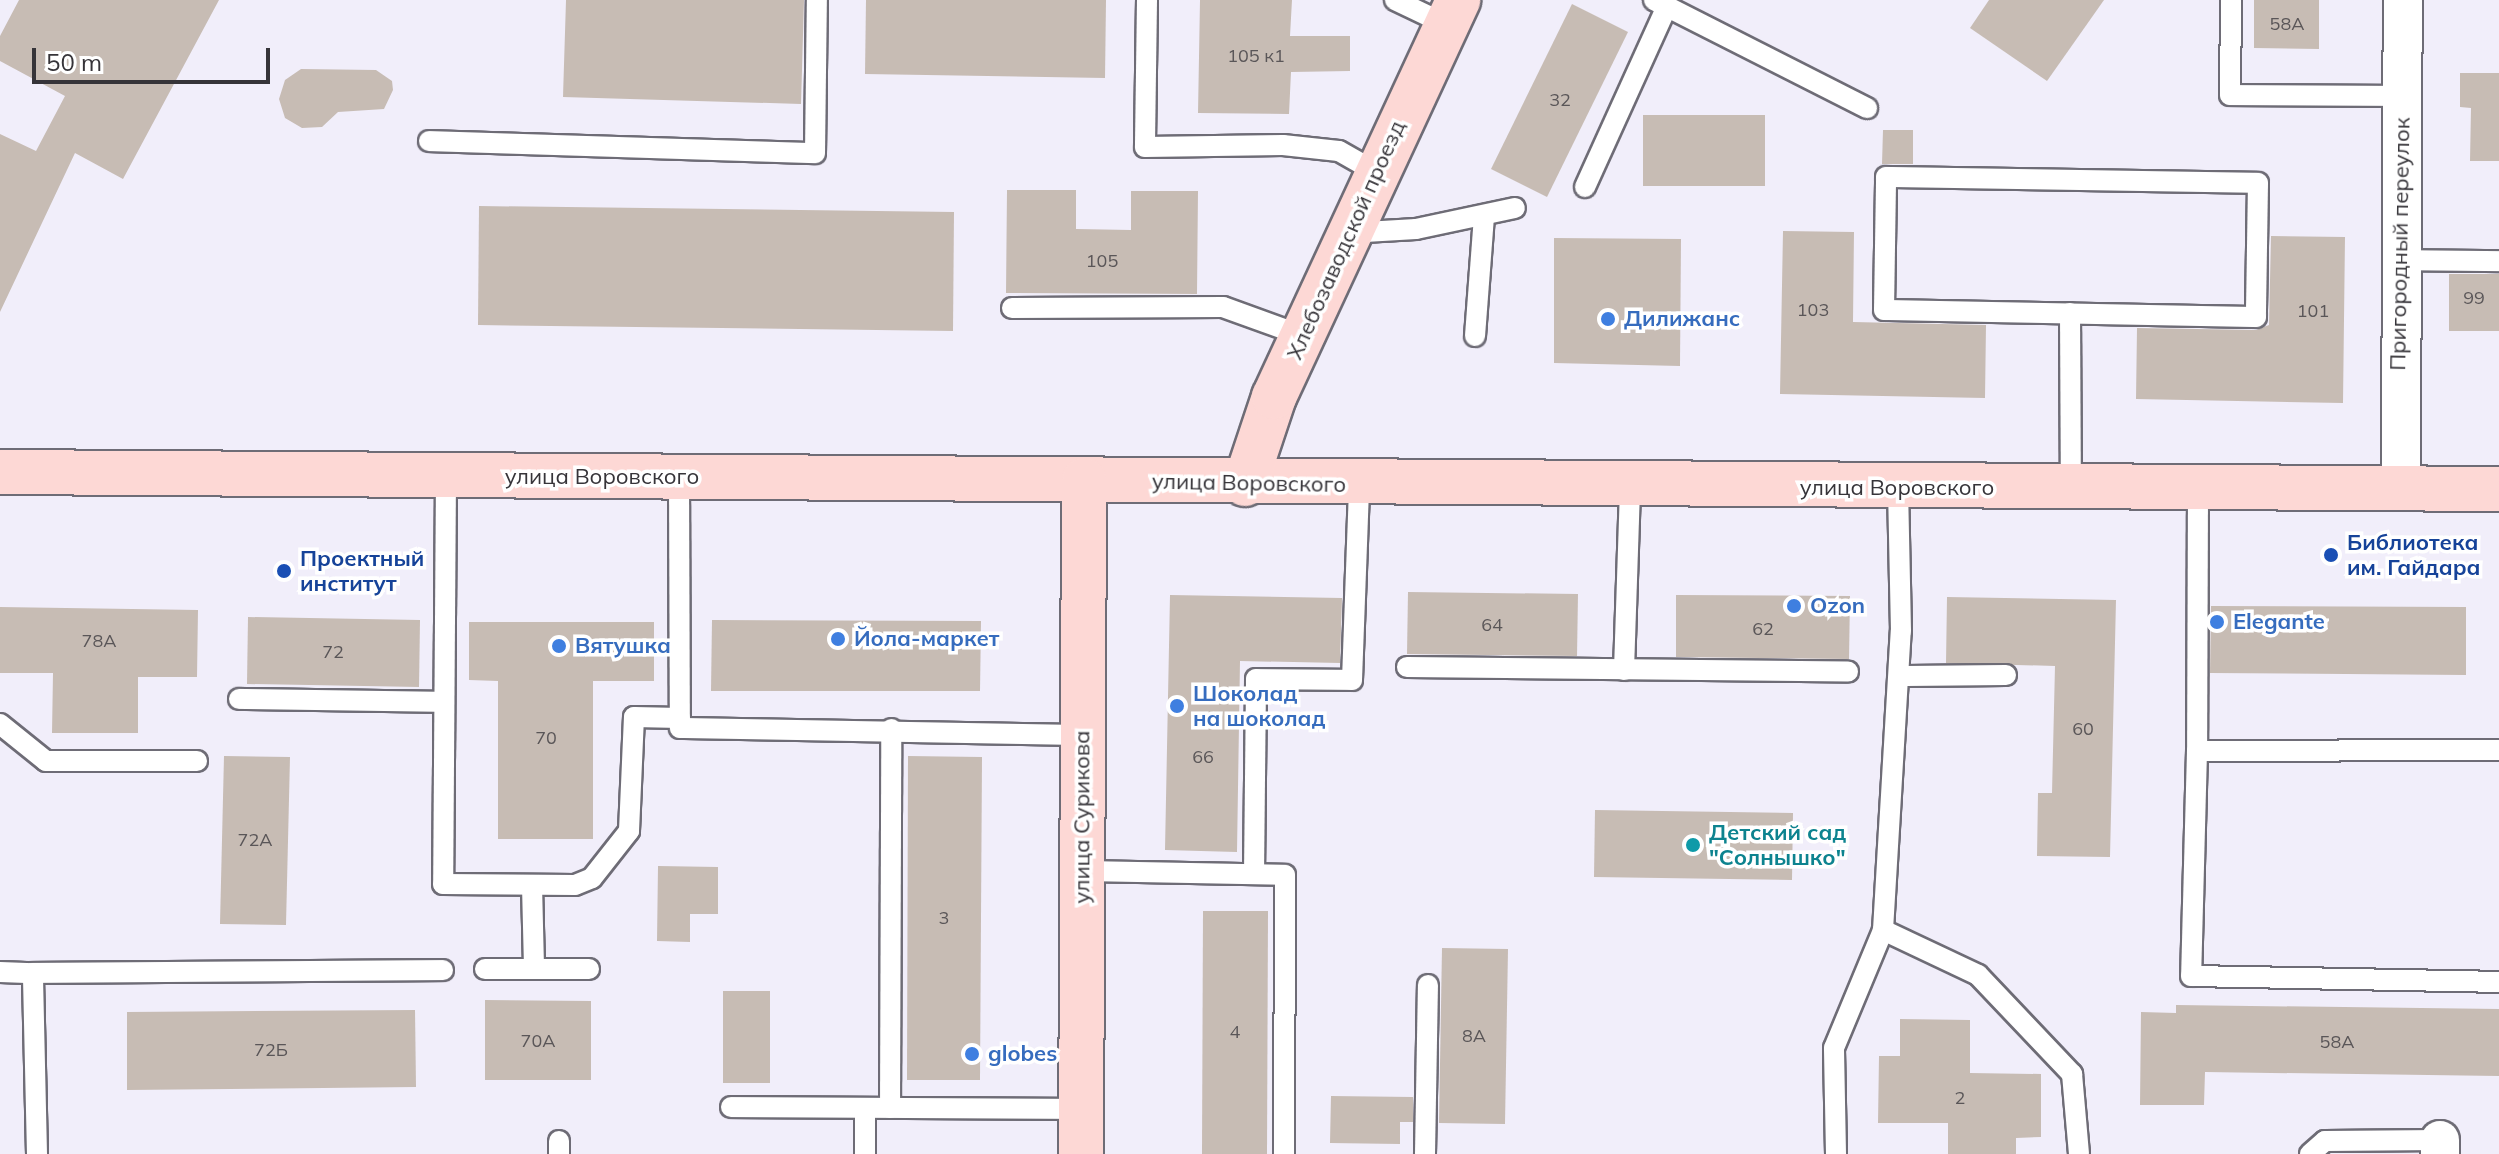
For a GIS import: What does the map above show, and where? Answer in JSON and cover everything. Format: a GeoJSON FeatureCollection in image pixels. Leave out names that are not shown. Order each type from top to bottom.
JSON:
{"type":"FeatureCollection","features":[{"type":"Feature","properties":{"kind":"main road","name":"Хлебозаводской проезд"},"geometry":{"type":"LineString","coordinates":[[1245,484],[1274,397],[1452,12]]}},
{"type":"Feature","properties":{"kind":"main road","name":"улица Воровского"},"geometry":{"type":"LineString","coordinates":[[0,472],[1898,489],[2499,489]]}},
{"type":"Feature","properties":{"kind":"main road","name":"улица Сурикова"},"geometry":{"type":"LineString","coordinates":[[1081,1154],[1084,480]]}},
{"type":"Feature","properties":{"kind":"street","name":"Пригородный переулок"},"geometry":{"type":"LineString","coordinates":[[2401,488],[2398,260],[2403,0]]}},
{"type":"Feature","properties":{"kind":"lane"},"geometry":{"type":"LineString","coordinates":[[429,141],[815,153],[817,0]]}},
{"type":"Feature","properties":{"kind":"lane"},"geometry":{"type":"LineString","coordinates":[[1147,0],[1145,147],[1283,145],[1339,151],[1376,172]]}},
{"type":"Feature","properties":{"kind":"lane"},"geometry":{"type":"LineString","coordinates":[[1395,0],[1452,12]]}},
{"type":"Feature","properties":{"kind":"lane"},"geometry":{"type":"LineString","coordinates":[[2231,0],[2230,95],[2401,96]]}},
{"type":"Feature","properties":{"kind":"lane"},"geometry":{"type":"LineString","coordinates":[[1585,187],[1660,3],[1867,108]]}},
{"type":"Feature","properties":{"kind":"lane"},"geometry":{"type":"LineString","coordinates":[[1886,177],[2258,183],[2256,317],[2070,313],[1884,310],[1886,177]]}},
{"type":"Feature","properties":{"kind":"lane"},"geometry":{"type":"LineString","coordinates":[[1348,233],[1416,229],[1515,208]]}},
{"type":"Feature","properties":{"kind":"lane"},"geometry":{"type":"LineString","coordinates":[[1475,336],[1484,215]]}},
{"type":"Feature","properties":{"kind":"lane"},"geometry":{"type":"LineString","coordinates":[[2398,260],[2499,261]]}},
{"type":"Feature","properties":{"kind":"lane"},"geometry":{"type":"LineString","coordinates":[[1012,308],[1223,307],[1303,336]]}},
{"type":"Feature","properties":{"kind":"lane"},"geometry":{"type":"LineString","coordinates":[[2070,313],[2071,488]]}},
{"type":"Feature","properties":{"kind":"lane"},"geometry":{"type":"LineString","coordinates":[[446,477],[443,884],[575,885],[609,861],[629,831],[634,717],[680,718]]}},
{"type":"Feature","properties":{"kind":"lane"},"geometry":{"type":"LineString","coordinates":[[679,477],[680,728],[891,729],[931,735],[1083,735]]}},
{"type":"Feature","properties":{"kind":"lane"},"geometry":{"type":"LineString","coordinates":[[1254,874],[1256,679],[1352,680],[1359,485]]}},
{"type":"Feature","properties":{"kind":"lane"},"geometry":{"type":"LineString","coordinates":[[1624,670],[1630,487]]}},
{"type":"Feature","properties":{"kind":"lane"},"geometry":{"type":"LineString","coordinates":[[2198,488],[2197,751],[2191,976],[2499,982]]}},
{"type":"Feature","properties":{"kind":"lane"},"geometry":{"type":"LineString","coordinates":[[1836,1154],[1834,1048],[1883,930],[1899,676],[1898,489]]}},
{"type":"Feature","properties":{"kind":"lane"},"geometry":{"type":"LineString","coordinates":[[1407,667],[1848,672]]}},
{"type":"Feature","properties":{"kind":"lane"},"geometry":{"type":"LineString","coordinates":[[1899,676],[2006,675]]}},
{"type":"Feature","properties":{"kind":"lane"},"geometry":{"type":"LineString","coordinates":[[239,699],[443,702]]}},
{"type":"Feature","properties":{"kind":"lane"},"geometry":{"type":"LineString","coordinates":[[0,724],[46,761],[197,761]]}},
{"type":"Feature","properties":{"kind":"lane"},"geometry":{"type":"LineString","coordinates":[[890,1108],[891,729]]}},
{"type":"Feature","properties":{"kind":"lane"},"geometry":{"type":"LineString","coordinates":[[2197,751],[2499,750]]}},
{"type":"Feature","properties":{"kind":"lane"},"geometry":{"type":"LineString","coordinates":[[1082,871],[1285,875],[1284,1154]]}},
{"type":"Feature","properties":{"kind":"lane"},"geometry":{"type":"LineString","coordinates":[[532,885],[534,968]]}},
{"type":"Feature","properties":{"kind":"lane"},"geometry":{"type":"LineString","coordinates":[[1883,930],[1978,975],[2072,1074],[2079,1154]]}},
{"type":"Feature","properties":{"kind":"lane"},"geometry":{"type":"LineString","coordinates":[[485,969],[589,969]]}},
{"type":"Feature","properties":{"kind":"lane"},"geometry":{"type":"LineString","coordinates":[[0,972],[443,970]]}},
{"type":"Feature","properties":{"kind":"lane"},"geometry":{"type":"LineString","coordinates":[[33,973],[37,1154]]}},
{"type":"Feature","properties":{"kind":"lane"},"geometry":{"type":"LineString","coordinates":[[1425,1154],[1428,985]]}},
{"type":"Feature","properties":{"kind":"lane"},"geometry":{"type":"LineString","coordinates":[[731,1107],[1081,1109]]}},
{"type":"Feature","properties":{"kind":"lane"},"geometry":{"type":"LineString","coordinates":[[865,1108],[865,1154]]}},
{"type":"Feature","properties":{"kind":"lane"},"geometry":{"type":"LineString","coordinates":[[2310,1154],[2325,1141],[2440,1147]]}},
{"type":"Feature","properties":{"kind":"building"},"geometry":{"type":"Polygon","coordinates":[[[19,0],[219,0],[123,179],[75,153],[0,312],[0,134],[36,151],[65,96],[0,61],[0,36],[19,0]]]}},
{"type":"Feature","properties":{"kind":"building"},"geometry":{"type":"Polygon","coordinates":[[[566,0],[804,0],[801,104],[563,97],[566,0]]]}},
{"type":"Feature","properties":{"kind":"building"},"geometry":{"type":"Polygon","coordinates":[[[866,0],[1106,0],[1105,78],[865,74],[866,0]]]}},
{"type":"Feature","properties":{"kind":"building"},"geometry":{"type":"Polygon","coordinates":[[[1200,0],[1292,0],[1290,36],[1350,36],[1350,71],[1291,72],[1289,114],[1198,113],[1200,0]]]}},
{"type":"Feature","properties":{"kind":"building"},"geometry":{"type":"Polygon","coordinates":[[[1989,0],[2104,0],[2047,81],[1970,28],[1989,0]]]}},
{"type":"Feature","properties":{"kind":"building"},"geometry":{"type":"Polygon","coordinates":[[[2254,0],[2319,0],[2319,49],[2254,48],[2254,0]]]}},
{"type":"Feature","properties":{"kind":"building"},"geometry":{"type":"Polygon","coordinates":[[[1572,4],[1628,32],[1547,197],[1491,169],[1572,4]]]}},
{"type":"Feature","properties":{"kind":"building"},"geometry":{"type":"Polygon","coordinates":[[[301,69],[376,70],[392,81],[393,90],[384,109],[338,112],[322,127],[302,128],[285,118],[279,99],[285,80],[301,69]]]}},
{"type":"Feature","properties":{"kind":"building"},"geometry":{"type":"Polygon","coordinates":[[[2460,73],[2499,73],[2499,161],[2470,161],[2471,108],[2460,107],[2460,73]]]}},
{"type":"Feature","properties":{"kind":"building"},"geometry":{"type":"Polygon","coordinates":[[[1643,115],[1765,115],[1765,186],[1643,186],[1643,115]]]}},
{"type":"Feature","properties":{"kind":"building"},"geometry":{"type":"Polygon","coordinates":[[[1883,130],[1913,130],[1913,164],[1882,164],[1883,130]]]}},
{"type":"Feature","properties":{"kind":"building"},"geometry":{"type":"Polygon","coordinates":[[[1007,190],[1076,190],[1076,229],[1131,230],[1131,191],[1198,191],[1197,294],[1006,293],[1007,190]]]}},
{"type":"Feature","properties":{"kind":"building"},"geometry":{"type":"Polygon","coordinates":[[[479,206],[954,212],[953,331],[478,325],[479,206]]]}},
{"type":"Feature","properties":{"kind":"building"},"geometry":{"type":"Polygon","coordinates":[[[1783,231],[1854,232],[1853,322],[1986,325],[1985,398],[1780,394],[1783,231]]]}},
{"type":"Feature","properties":{"kind":"building"},"geometry":{"type":"Polygon","coordinates":[[[2271,236],[2345,237],[2343,403],[2136,399],[2137,328],[2256,330],[2269,325],[2271,236]]]}},
{"type":"Feature","properties":{"kind":"building"},"geometry":{"type":"Polygon","coordinates":[[[1554,238],[1681,239],[1680,366],[1554,363],[1554,238]]]}},
{"type":"Feature","properties":{"kind":"building"},"geometry":{"type":"Polygon","coordinates":[[[2449,274],[2499,274],[2499,331],[2449,331],[2449,274]]]}},
{"type":"Feature","properties":{"kind":"building"},"geometry":{"type":"Polygon","coordinates":[[[1408,592],[1578,594],[1577,656],[1407,654],[1408,592]]]}},
{"type":"Feature","properties":{"kind":"building"},"geometry":{"type":"Polygon","coordinates":[[[1170,595],[1342,598],[1340,663],[1240,661],[1237,852],[1165,850],[1170,595]]]}},
{"type":"Feature","properties":{"kind":"building"},"geometry":{"type":"Polygon","coordinates":[[[1676,595],[1850,596],[1849,659],[1676,657],[1676,595]]]}},
{"type":"Feature","properties":{"kind":"building"},"geometry":{"type":"Polygon","coordinates":[[[1947,597],[2116,600],[2110,857],[2037,856],[2038,793],[2052,793],[2055,666],[1946,663],[1947,597]]]}},
{"type":"Feature","properties":{"kind":"building"},"geometry":{"type":"Polygon","coordinates":[[[2211,606],[2466,607],[2466,675],[2210,673],[2211,606]]]}},
{"type":"Feature","properties":{"kind":"building"},"geometry":{"type":"Polygon","coordinates":[[[0,607],[198,610],[197,677],[138,677],[138,733],[52,733],[53,673],[0,673],[0,607]]]}},
{"type":"Feature","properties":{"kind":"building"},"geometry":{"type":"Polygon","coordinates":[[[248,617],[420,620],[419,687],[247,684],[248,617]]]}},
{"type":"Feature","properties":{"kind":"building"},"geometry":{"type":"Polygon","coordinates":[[[712,620],[981,621],[980,691],[711,691],[712,620]]]}},
{"type":"Feature","properties":{"kind":"building"},"geometry":{"type":"Polygon","coordinates":[[[469,622],[654,622],[654,681],[593,681],[593,839],[498,839],[498,681],[469,680],[469,622]]]}},
{"type":"Feature","properties":{"kind":"building"},"geometry":{"type":"Polygon","coordinates":[[[224,756],[290,757],[286,925],[220,924],[224,756]]]}},
{"type":"Feature","properties":{"kind":"building"},"geometry":{"type":"Polygon","coordinates":[[[908,756],[982,757],[980,1080],[907,1080],[908,756]]]}},
{"type":"Feature","properties":{"kind":"building","name":"Детский сад \"Солнышко\""},"geometry":{"type":"Polygon","coordinates":[[[1595,810],[1793,813],[1792,880],[1594,877],[1595,810]]]}},
{"type":"Feature","properties":{"kind":"building"},"geometry":{"type":"Polygon","coordinates":[[[658,866],[718,867],[718,914],[690,914],[690,942],[657,941],[658,866]]]}},
{"type":"Feature","properties":{"kind":"building"},"geometry":{"type":"Polygon","coordinates":[[[1203,911],[1268,911],[1267,1154],[1202,1154],[1203,911]]]}},
{"type":"Feature","properties":{"kind":"building"},"geometry":{"type":"Polygon","coordinates":[[[1442,948],[1508,949],[1505,1124],[1439,1123],[1442,948]]]}},
{"type":"Feature","properties":{"kind":"building"},"geometry":{"type":"Polygon","coordinates":[[[723,991],[770,991],[770,1083],[723,1083],[723,991]]]}},
{"type":"Feature","properties":{"kind":"building"},"geometry":{"type":"Polygon","coordinates":[[[485,1000],[591,1001],[591,1080],[485,1080],[485,1000]]]}},
{"type":"Feature","properties":{"kind":"building"},"geometry":{"type":"Polygon","coordinates":[[[2176,1005],[2499,1009],[2499,1076],[2205,1072],[2204,1105],[2140,1105],[2141,1012],[2176,1013],[2176,1005]]]}},
{"type":"Feature","properties":{"kind":"building"},"geometry":{"type":"Polygon","coordinates":[[[415,1010],[416,1087],[127,1090],[127,1012],[415,1010]]]}},
{"type":"Feature","properties":{"kind":"building"},"geometry":{"type":"Polygon","coordinates":[[[1900,1019],[1970,1020],[1970,1073],[2041,1074],[2041,1137],[2016,1138],[2016,1154],[1948,1154],[1948,1123],[1878,1123],[1879,1056],[1900,1056],[1900,1019]]]}},
{"type":"Feature","properties":{"kind":"building"},"geometry":{"type":"Polygon","coordinates":[[[1331,1096],[1413,1097],[1413,1122],[1400,1122],[1400,1144],[1330,1143],[1331,1096]]]}},
{"type":"Feature","properties":{"kind":"place","name":"Дилижанс"},"geometry":{"type":"Point","coordinates":[1608,319]}},
{"type":"Feature","properties":{"kind":"place","name":"Библиотека им. Гайдара"},"geometry":{"type":"Point","coordinates":[2331,555]}},
{"type":"Feature","properties":{"kind":"place","name":"Проектный институт"},"geometry":{"type":"Point","coordinates":[284,571]}},
{"type":"Feature","properties":{"kind":"place","name":"Ozon"},"geometry":{"type":"Point","coordinates":[1794,606]}},
{"type":"Feature","properties":{"kind":"place","name":"Elegante"},"geometry":{"type":"Point","coordinates":[2217,622]}},
{"type":"Feature","properties":{"kind":"place","name":"Йола-маркет"},"geometry":{"type":"Point","coordinates":[838,639]}},
{"type":"Feature","properties":{"kind":"place","name":"Вятушка"},"geometry":{"type":"Point","coordinates":[559,646]}},
{"type":"Feature","properties":{"kind":"place","name":"Шоколад на шоколад"},"geometry":{"type":"Point","coordinates":[1177,706]}},
{"type":"Feature","properties":{"kind":"place","name":"Детский сад \"Солнышко\""},"geometry":{"type":"Point","coordinates":[1693,845]}},
{"type":"Feature","properties":{"kind":"place","name":"globes"},"geometry":{"type":"Point","coordinates":[972,1054]}}]}
